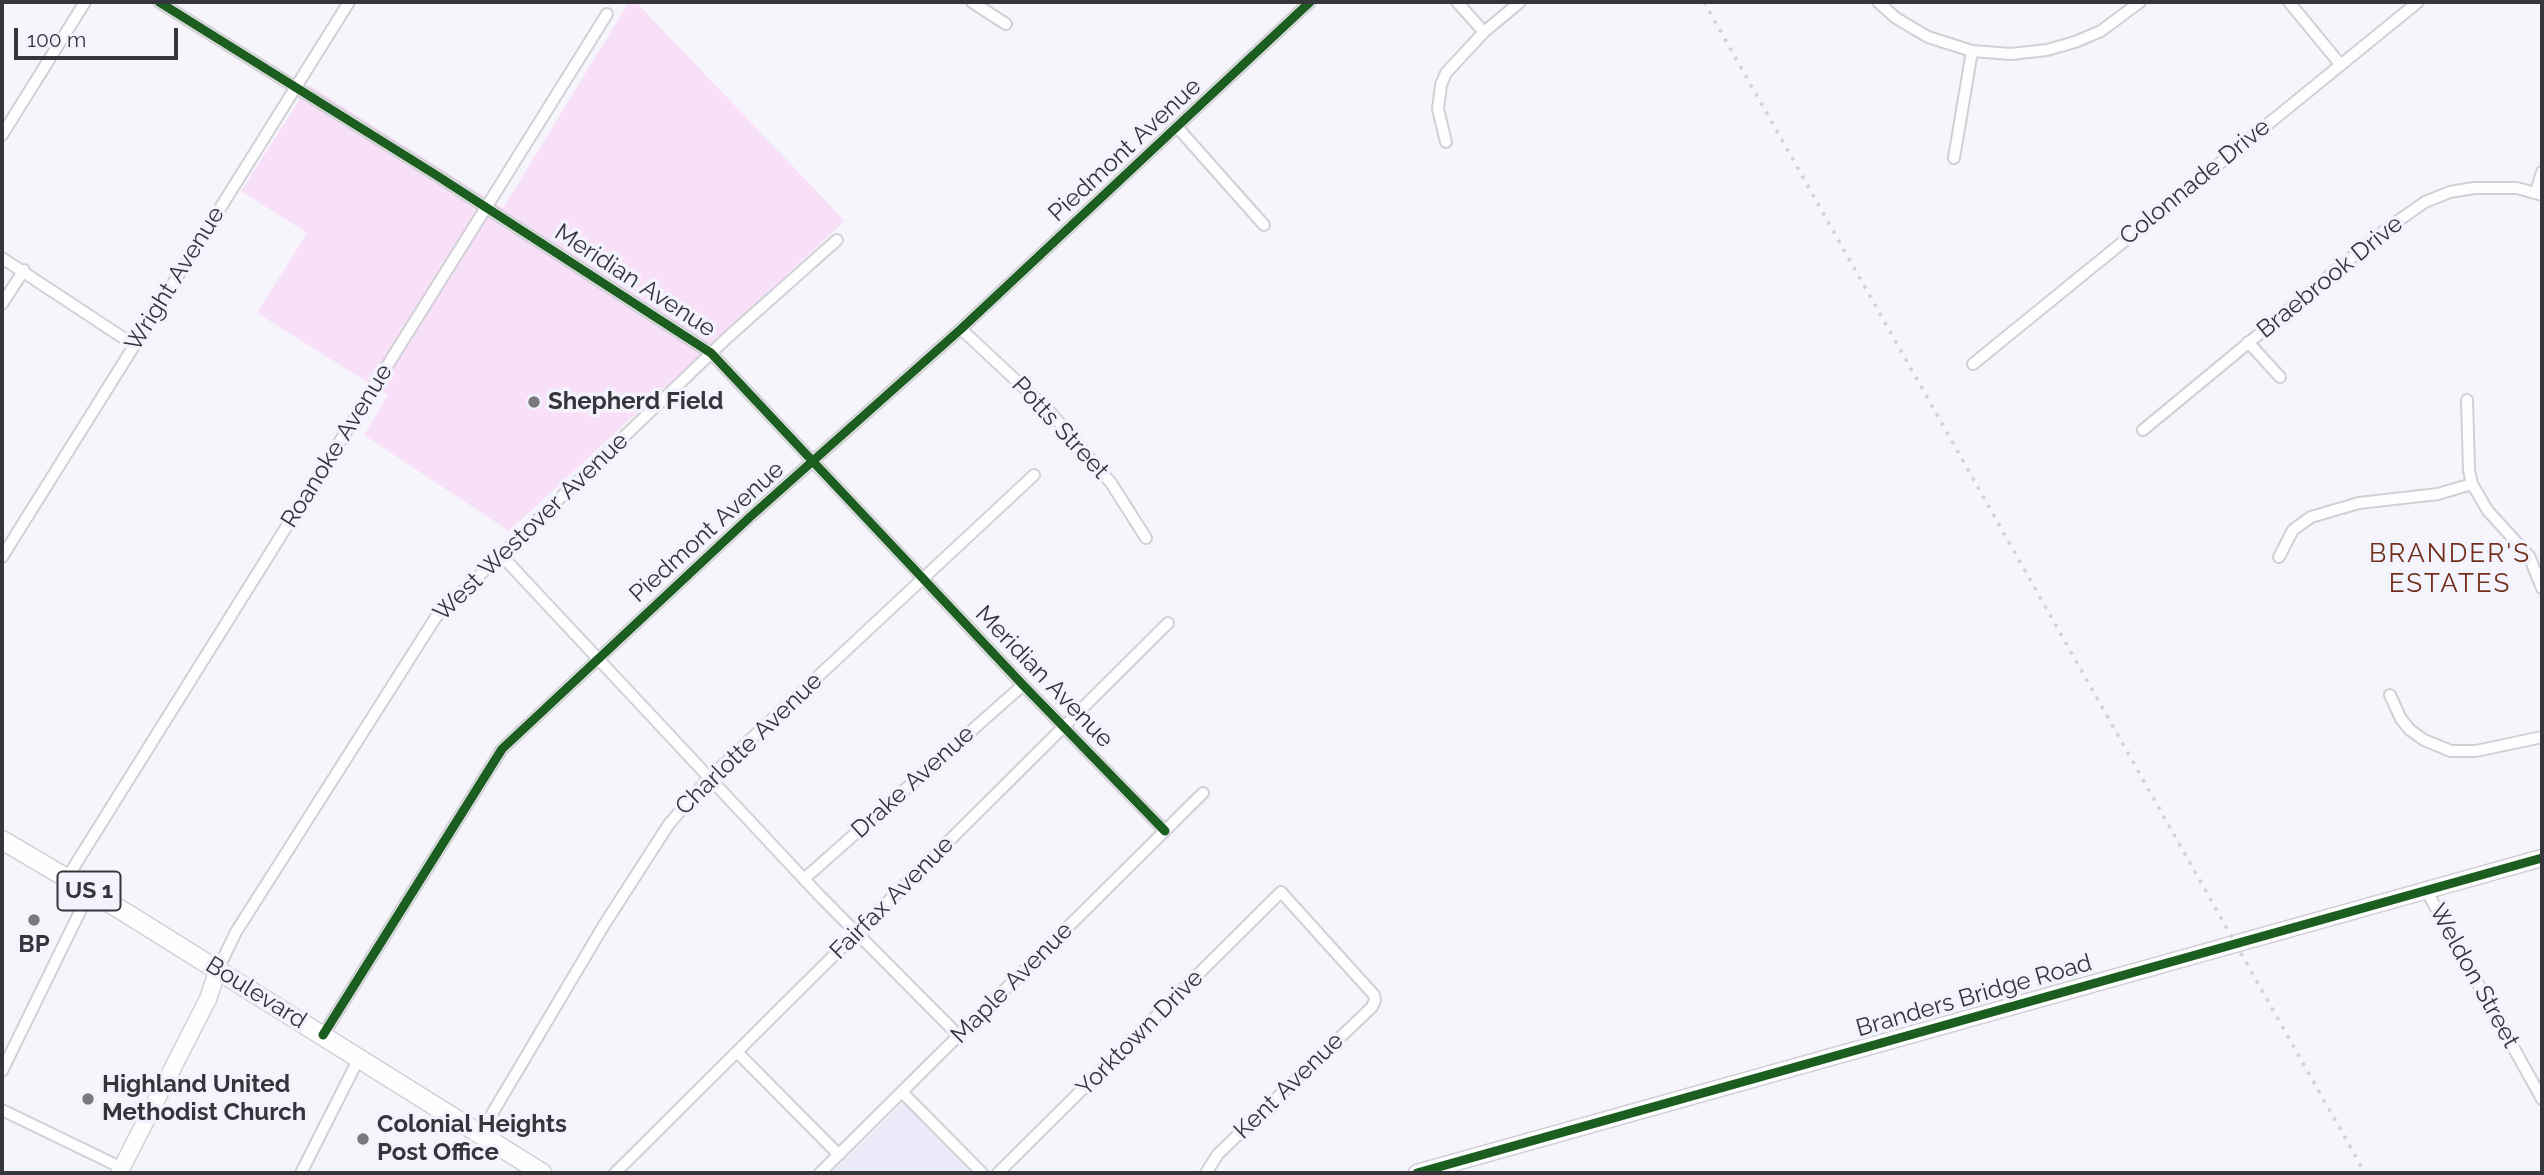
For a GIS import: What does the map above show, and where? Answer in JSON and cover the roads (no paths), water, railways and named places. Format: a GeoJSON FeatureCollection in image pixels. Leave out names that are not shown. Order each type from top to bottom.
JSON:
{"type":"FeatureCollection","features":[{"type":"Feature","properties":{"kind":"main road","name":"Boulevard"},"geometry":{"type":"LineString","coordinates":[[2,841],[218,970],[542,1173]]}},
{"type":"Feature","properties":{"kind":"street"},"geometry":{"type":"LineString","coordinates":[[2,135],[85,2]]}},
{"type":"Feature","properties":{"kind":"street","name":"Meridian Avenue"},"geometry":{"type":"LineString","coordinates":[[159,2],[486,207],[711,353],[1023,685],[1166,831]]}},
{"type":"Feature","properties":{"kind":"street","name":"Wright Avenue"},"geometry":{"type":"LineString","coordinates":[[2,557],[349,2]]}},
{"type":"Feature","properties":{"kind":"street"},"geometry":{"type":"LineString","coordinates":[[972,2],[1006,24]]}},
{"type":"Feature","properties":{"kind":"street","name":"Piedmont Avenue"},"geometry":{"type":"LineString","coordinates":[[323,1035],[489,765],[502,749],[597,659],[961,328],[1310,2]]}},
{"type":"Feature","properties":{"kind":"street"},"geometry":{"type":"LineString","coordinates":[[1457,2],[1483,32]]}},
{"type":"Feature","properties":{"kind":"street"},"geometry":{"type":"LineString","coordinates":[[1446,142],[1438,109],[1446,73],[1483,32],[1520,2]]}},
{"type":"Feature","properties":{"kind":"street"},"geometry":{"type":"LineString","coordinates":[[1878,2],[1913,29],[1947,44],[1972,51],[2011,54],[2047,50],[2102,31],[2140,2]]}},
{"type":"Feature","properties":{"kind":"street"},"geometry":{"type":"LineString","coordinates":[[2289,2],[2340,64]]}},
{"type":"Feature","properties":{"kind":"street","name":"Colonnade Drive"},"geometry":{"type":"LineString","coordinates":[[1973,364],[2418,2]]}},
{"type":"Feature","properties":{"kind":"street","name":"Roanoke Avenue"},"geometry":{"type":"LineString","coordinates":[[67,878],[607,13]]}},
{"type":"Feature","properties":{"kind":"street"},"geometry":{"type":"LineString","coordinates":[[1954,158],[1972,51]]}},
{"type":"Feature","properties":{"kind":"street"},"geometry":{"type":"LineString","coordinates":[[1177,127],[1264,225]]}},
{"type":"Feature","properties":{"kind":"street"},"geometry":{"type":"LineString","coordinates":[[2539,194],[2542,172]]}},
{"type":"Feature","properties":{"kind":"street","name":"Braebrook Drive"},"geometry":{"type":"LineString","coordinates":[[2143,430],[2385,230],[2425,202],[2450,192],[2474,188],[2507,187],[2539,194]]}},
{"type":"Feature","properties":{"kind":"street","name":"West Westover Avenue"},"geometry":{"type":"LineString","coordinates":[[218,970],[236,932],[427,629],[711,353],[837,240]]}},
{"type":"Feature","properties":{"kind":"street"},"geometry":{"type":"LineString","coordinates":[[2,258],[134,345]]}},
{"type":"Feature","properties":{"kind":"street"},"geometry":{"type":"LineString","coordinates":[[2,304],[24,270]]}},
{"type":"Feature","properties":{"kind":"street","name":"Potts Street"},"geometry":{"type":"LineString","coordinates":[[961,328],[1051,413],[1111,483],[1146,538]]}},
{"type":"Feature","properties":{"kind":"street"},"geometry":{"type":"LineString","coordinates":[[2248,342],[2280,377]]}},
{"type":"Feature","properties":{"kind":"street"},"geometry":{"type":"LineString","coordinates":[[2467,400],[2469,470],[2472,484],[2488,512],[2529,556],[2542,588]]}},
{"type":"Feature","properties":{"kind":"street","name":"Charlotte Avenue"},"geometry":{"type":"LineString","coordinates":[[480,1134],[604,925],[669,824],[709,778],[1034,475]]}},
{"type":"Feature","properties":{"kind":"street"},"geometry":{"type":"LineString","coordinates":[[2278,557],[2293,530],[2311,517],[2359,503],[2438,494],[2472,484]]}},
{"type":"Feature","properties":{"kind":"street"},"geometry":{"type":"LineString","coordinates":[[501,555],[804,879],[959,1036]]}},
{"type":"Feature","properties":{"kind":"street","name":"Fairfax Avenue"},"geometry":{"type":"LineString","coordinates":[[615,1173],[1168,623]]}},
{"type":"Feature","properties":{"kind":"street","name":"Drake Avenue"},"geometry":{"type":"LineString","coordinates":[[804,879],[1023,685]]}},
{"type":"Feature","properties":{"kind":"street"},"geometry":{"type":"LineString","coordinates":[[2390,695],[2410,730],[2424,740],[2451,751],[2476,751],[2542,737]]}},
{"type":"Feature","properties":{"kind":"street","name":"Maple Avenue"},"geometry":{"type":"LineString","coordinates":[[821,1173],[1203,793]]}},
{"type":"Feature","properties":{"kind":"street","name":"Branders Bridge Road"},"geometry":{"type":"LineString","coordinates":[[1417,1173],[2542,858]]}},
{"type":"Feature","properties":{"kind":"street","name":"Weldon Street"},"geometry":{"type":"LineString","coordinates":[[2426,890],[2542,1099]]}},
{"type":"Feature","properties":{"kind":"street"},"geometry":{"type":"LineString","coordinates":[[2,1071],[89,891]]}},
{"type":"Feature","properties":{"kind":"street","name":"Yorktown Drive"},"geometry":{"type":"LineString","coordinates":[[998,1173],[1281,892],[1374,995],[1375,1000]]}},
{"type":"Feature","properties":{"kind":"street"},"geometry":{"type":"LineString","coordinates":[[2,1110],[121,1171],[208,999],[218,970]]}},
{"type":"Feature","properties":{"kind":"street","name":"Kent Avenue"},"geometry":{"type":"LineString","coordinates":[[1206,1173],[1218,1154],[1372,1007],[1375,1000]]}},
{"type":"Feature","properties":{"kind":"street"},"geometry":{"type":"LineString","coordinates":[[737,1052],[839,1154]]}},
{"type":"Feature","properties":{"kind":"street"},"geometry":{"type":"LineString","coordinates":[[301,1173],[359,1058]]}},
{"type":"Feature","properties":{"kind":"street"},"geometry":{"type":"LineString","coordinates":[[902,1092],[982,1173]]}},
{"type":"Feature","properties":{"kind":"railway"},"geometry":{"type":"LineString","coordinates":[[1704,2],[2365,1173]]}},
{"type":"Feature","properties":{"kind":"place","name":"Shepherd Field"},"geometry":{"type":"Point","coordinates":[534,402]}},
{"type":"Feature","properties":{"kind":"place","name":"BP"},"geometry":{"type":"Point","coordinates":[34,920]}},
{"type":"Feature","properties":{"kind":"place","name":"Highland United Methodist Church"},"geometry":{"type":"Point","coordinates":[88,1099]}},
{"type":"Feature","properties":{"kind":"place","name":"Colonial Heights Post Office"},"geometry":{"type":"Point","coordinates":[363,1139]}},
{"type":"Feature","properties":{"kind":"district","name":"BRANDER'S ESTATES"},"geometry":{"type":"Point","coordinates":[2450,569]}}]}
